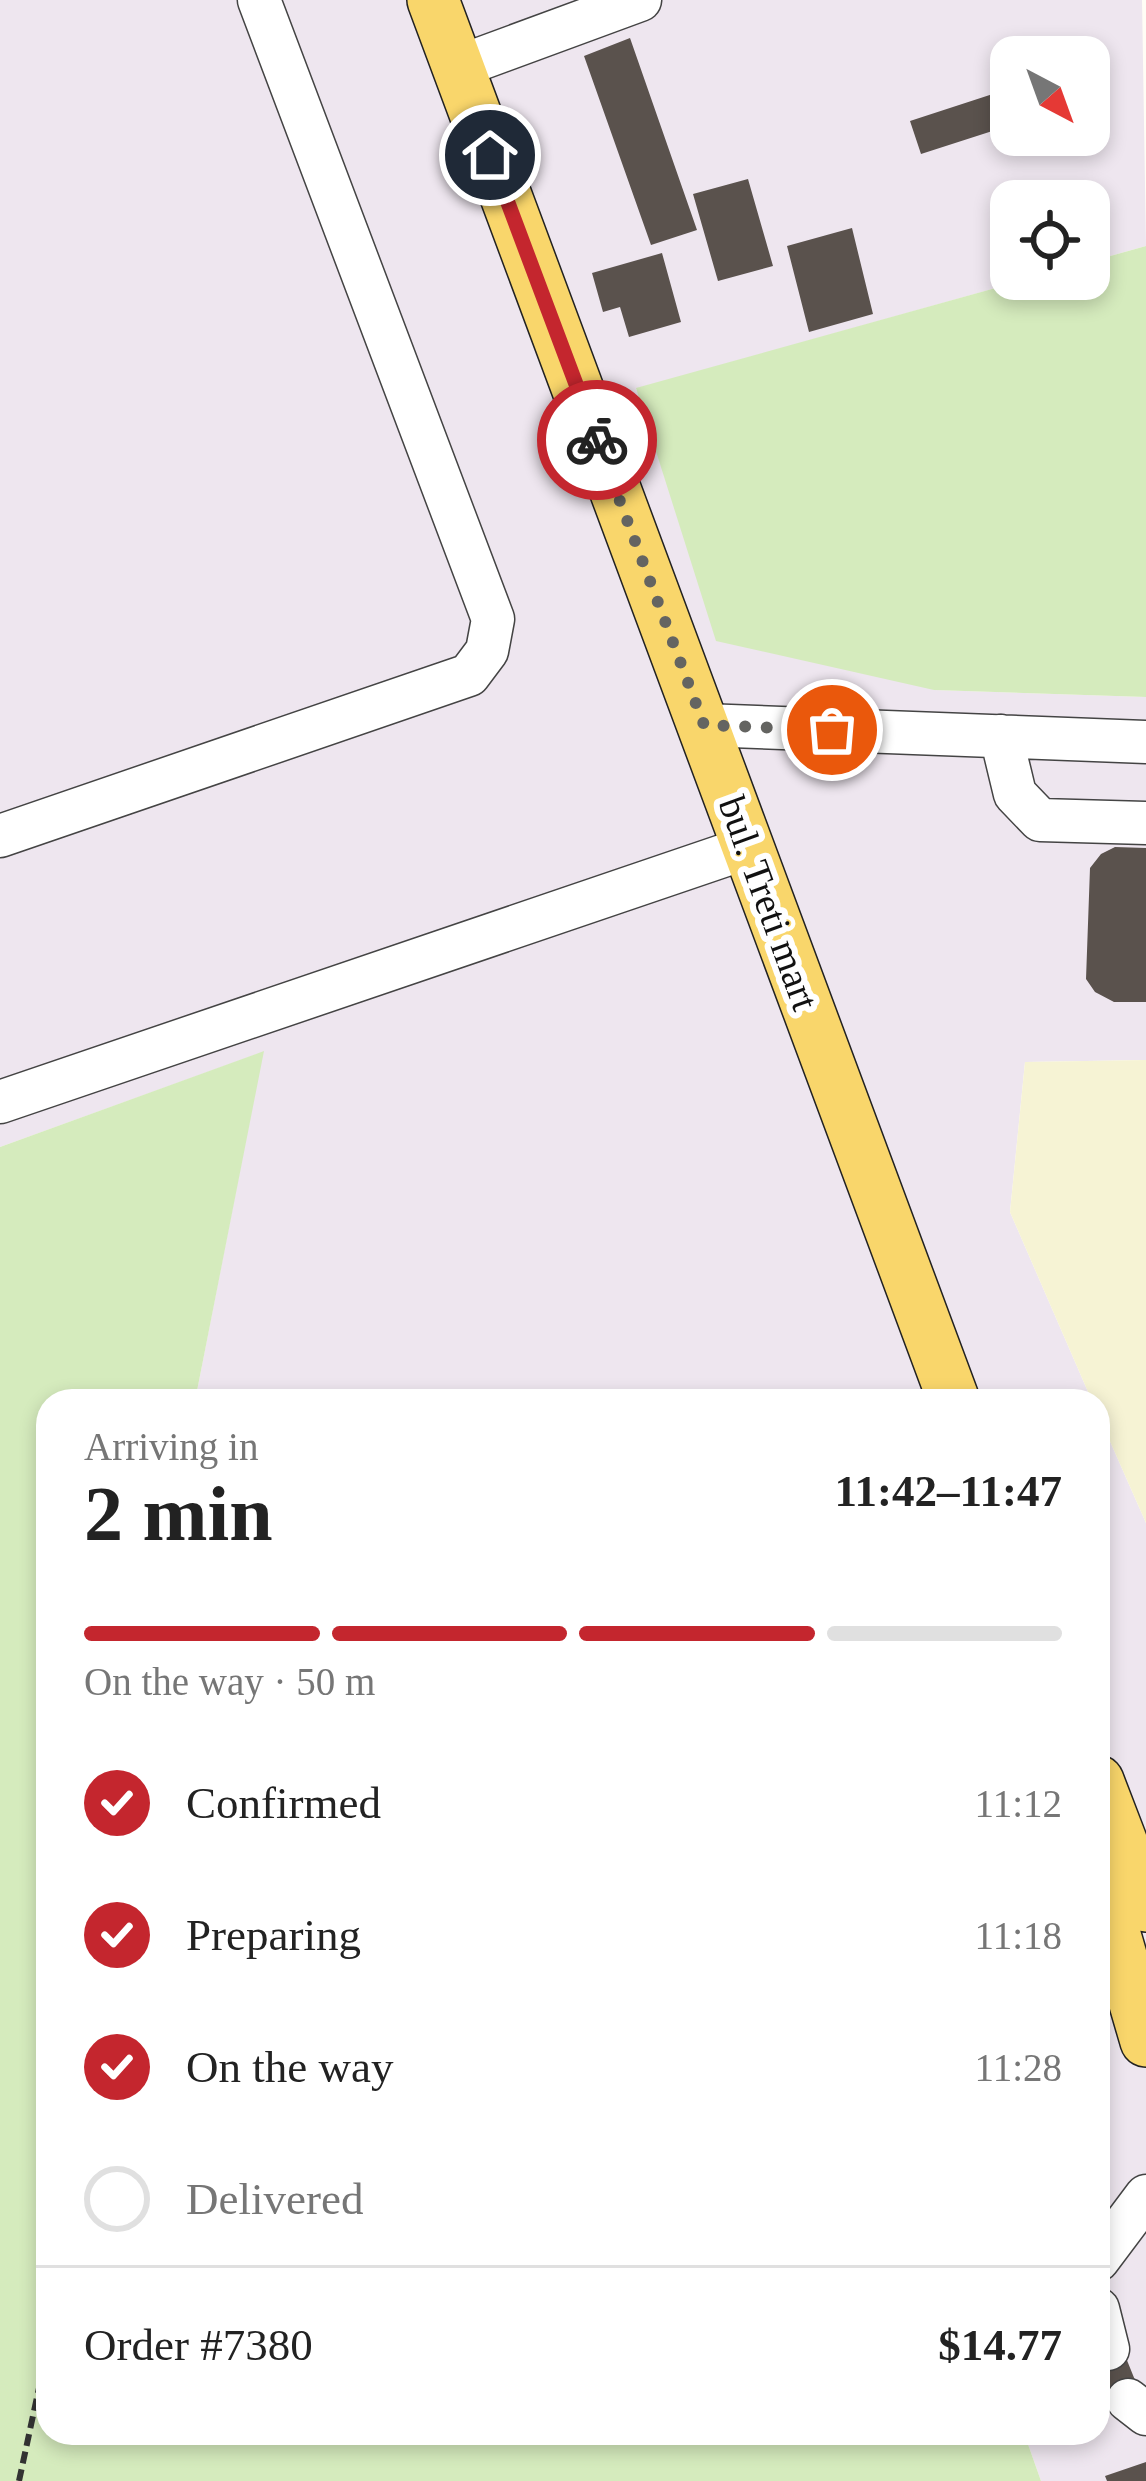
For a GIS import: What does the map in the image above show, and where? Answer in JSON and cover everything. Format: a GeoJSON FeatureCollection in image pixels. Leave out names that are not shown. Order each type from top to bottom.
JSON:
{"type":"FeatureCollection","features":[{"type":"Feature","properties":{"kind":"main road","name":"bul. Treti mart"},"geometry":{"type":"LineString","coordinates":[[433,0],[950,1389]]}},
{"type":"Feature","properties":{"kind":"main road"},"geometry":{"type":"LineString","coordinates":[[1110,1812],[1146,1906]]}},
{"type":"Feature","properties":{"kind":"main road"},"geometry":{"type":"LineString","coordinates":[[1110,1918],[1146,2041]]}},
{"type":"Feature","properties":{"kind":"street"},"geometry":{"type":"LineString","coordinates":[[0,836],[469,675],[487,651],[493,619],[259,0]]}},
{"type":"Feature","properties":{"kind":"street"},"geometry":{"type":"LineString","coordinates":[[458,67],[640,0]]}},
{"type":"Feature","properties":{"kind":"street"},"geometry":{"type":"LineString","coordinates":[[704,725],[1146,742]]}},
{"type":"Feature","properties":{"kind":"street"},"geometry":{"type":"LineString","coordinates":[[1001,736],[1015,794],[1040,820],[1146,824]]}},
{"type":"Feature","properties":{"kind":"street"},"geometry":{"type":"LineString","coordinates":[[0,1102],[748,847]]}},
{"type":"Feature","properties":{"kind":"street"},"geometry":{"type":"LineString","coordinates":[[1110,2244],[1146,2196]]}},
{"type":"Feature","properties":{"kind":"path"},"geometry":{"type":"LineString","coordinates":[[19,2481],[36,2402]]}},
{"type":"Feature","properties":{"kind":"shaded area"},"geometry":{"type":"Polygon","coordinates":[[[0,0],[1142,0],[1146,246],[1110,256],[1110,180],[990,180],[990,290],[636,389],[934,690],[1146,697],[1146,1060],[1025,1062],[1010,1212],[1087,1389],[197,1389],[263,1052],[0,1147],[0,0]]]}},
{"type":"Feature","properties":{"kind":"shaded area"},"geometry":{"type":"Polygon","coordinates":[[[1146,1060],[1146,1523],[1110,1441],[1110,1389],[1087,1389],[1010,1212],[1025,1062],[1146,1060]]]}},
{"type":"Feature","properties":{"kind":"shaded area"},"geometry":{"type":"Polygon","coordinates":[[[1110,1441],[1146,1523],[1146,2481],[1041,2481],[1028,2445],[1110,2445],[1110,1441]]]}},
{"type":"Feature","properties":{"kind":"green space"},"geometry":{"type":"Polygon","coordinates":[[[1146,246],[1146,697],[934,690],[716,641],[636,388],[990,290],[990,300],[1110,300],[1110,256],[1146,246]]]}},
{"type":"Feature","properties":{"kind":"green space"},"geometry":{"type":"Polygon","coordinates":[[[264,1051],[197,1389],[36,1389],[36,2445],[1028,2445],[1041,2481],[0,2481],[0,1147],[264,1051]]]}},
{"type":"Feature","properties":{"kind":"building"},"geometry":{"type":"Polygon","coordinates":[[[630,38],[697,230],[651,245],[584,56],[630,38]]]}},
{"type":"Feature","properties":{"kind":"building"},"geometry":{"type":"Polygon","coordinates":[[[990,95],[990,132],[921,154],[910,121],[990,95]]]}},
{"type":"Feature","properties":{"kind":"building"},"geometry":{"type":"Polygon","coordinates":[[[748,179],[773,266],[718,281],[693,194],[748,179]]]}},
{"type":"Feature","properties":{"kind":"building"},"geometry":{"type":"Polygon","coordinates":[[[852,228],[873,314],[809,332],[787,246],[852,228]]]}},
{"type":"Feature","properties":{"kind":"building"},"geometry":{"type":"Polygon","coordinates":[[[662,253],[681,322],[629,337],[620,307],[603,312],[592,273],[662,253]]]}},
{"type":"Feature","properties":{"kind":"building"},"geometry":{"type":"Polygon","coordinates":[[[1115,847],[1146,848],[1146,1002],[1114,1002],[1095,992],[1086,979],[1090,868],[1101,854],[1115,847]]]}},
{"type":"Feature","properties":{"kind":"building"},"geometry":{"type":"Polygon","coordinates":[[[1120,2343],[1141,2395],[1110,2408],[1110,2348],[1120,2343]]]}},
{"type":"Feature","properties":{"kind":"building"},"geometry":{"type":"Polygon","coordinates":[[[1146,2462],[1146,2481],[1107,2481],[1105,2476],[1146,2462]]]}},
{"type":"Feature","properties":{"kind":"way so far"},"geometry":{"type":"LineString","coordinates":[[597,440],[704,725],[832,730]]}},
{"type":"Feature","properties":{"kind":"route"},"geometry":{"type":"LineString","coordinates":[[490,155],[597,440]]}}]}
